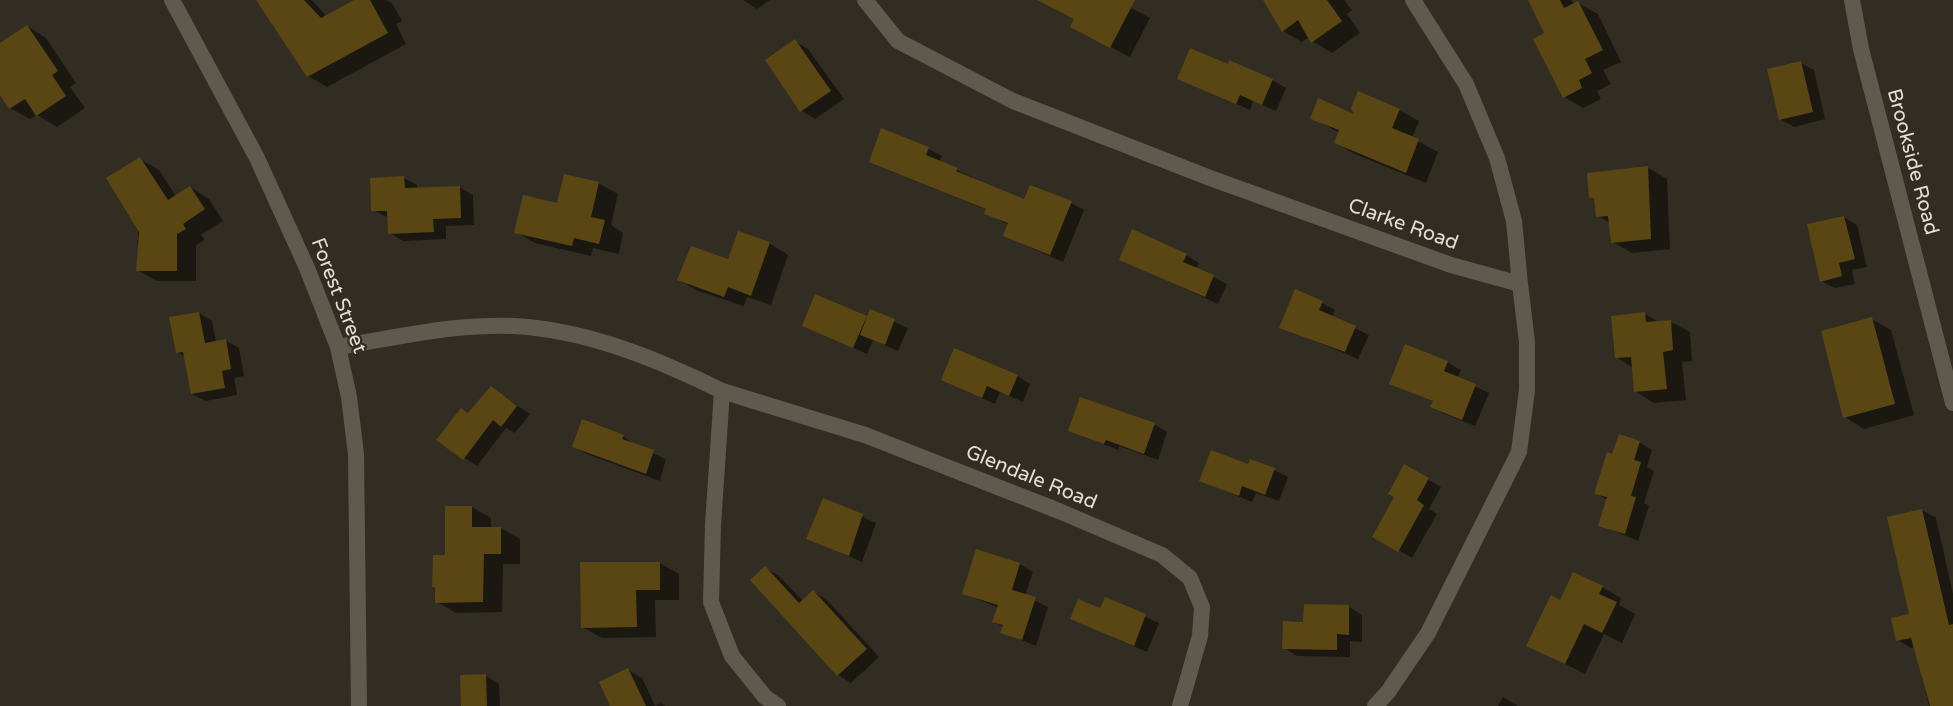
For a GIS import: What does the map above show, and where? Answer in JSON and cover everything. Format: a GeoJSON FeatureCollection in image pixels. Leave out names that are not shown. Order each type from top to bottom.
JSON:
{"type":"FeatureCollection","features":[{"type":"Feature","properties":{"kind":"street","name":"Forest Street"},"geometry":{"type":"LineString","coordinates":[[172,0],[257,158],[307,268],[338,347],[349,397],[356,454],[358,706]]}},
{"type":"Feature","properties":{"kind":"street","name":"Clarke Road"},"geometry":{"type":"LineString","coordinates":[[865,0],[898,40],[1013,101],[1210,178],[1451,265],[1520,284]]}},
{"type":"Feature","properties":{"kind":"street"},"geometry":{"type":"LineString","coordinates":[[1375,706],[1388,692],[1428,633],[1519,452],[1527,390],[1527,342],[1514,221],[1497,158],[1466,84],[1413,0]]}},
{"type":"Feature","properties":{"kind":"street","name":"Brookside Road"},"geometry":{"type":"LineString","coordinates":[[1852,0],[1867,72],[1953,403]]}},
{"type":"Feature","properties":{"kind":"street","name":"Glendale Road"},"geometry":{"type":"LineString","coordinates":[[338,347],[466,327],[528,327],[604,343],[667,363],[722,391],[865,435],[1059,511],[1162,555],[1190,578],[1202,607],[1200,636],[1180,706]]}},
{"type":"Feature","properties":{"kind":"street"},"geometry":{"type":"LineString","coordinates":[[722,391],[712,525],[711,602],[732,656],[765,696],[778,706]]}},
{"type":"Feature","properties":{"kind":"building"},"geometry":{"type":"Polygon","coordinates":[[[256,0],[304,0],[321,18],[354,0],[370,0],[388,33],[307,77],[256,0]]]}},
{"type":"Feature","properties":{"kind":"building"},"geometry":{"type":"Polygon","coordinates":[[[1037,0],[1135,0],[1110,48],[1070,27],[1074,19],[1037,0]]]}},
{"type":"Feature","properties":{"kind":"building"},"geometry":{"type":"Polygon","coordinates":[[[1263,0],[1327,0],[1342,21],[1311,43],[1298,20],[1282,32],[1263,0]]]}},
{"type":"Feature","properties":{"kind":"building"},"geometry":{"type":"Polygon","coordinates":[[[1528,0],[1560,0],[1564,8],[1578,1],[1603,50],[1585,59],[1592,73],[1579,80],[1582,88],[1563,98],[1533,39],[1544,33],[1528,0]]]}},
{"type":"Feature","properties":{"kind":"building"},"geometry":{"type":"Polygon","coordinates":[[[27,25],[58,71],[52,75],[66,96],[36,116],[25,99],[9,109],[0,95],[0,43],[27,25]]]}},
{"type":"Feature","properties":{"kind":"building"},"geometry":{"type":"Polygon","coordinates":[[[795,39],[831,91],[800,112],[765,60],[795,39]]]}},
{"type":"Feature","properties":{"kind":"building"},"geometry":{"type":"Polygon","coordinates":[[[1190,48],[1228,64],[1229,60],[1273,79],[1262,105],[1240,95],[1236,104],[1177,79],[1190,48]]]}},
{"type":"Feature","properties":{"kind":"building"},"geometry":{"type":"Polygon","coordinates":[[[1801,61],[1813,112],[1779,120],[1767,69],[1801,61]]]}},
{"type":"Feature","properties":{"kind":"building"},"geometry":{"type":"Polygon","coordinates":[[[1358,91],[1400,109],[1392,128],[1419,139],[1406,173],[1334,143],[1339,130],[1310,119],[1318,98],[1354,114],[1351,108],[1358,91]]]}},
{"type":"Feature","properties":{"kind":"building"},"geometry":{"type":"Polygon","coordinates":[[[881,128],[929,147],[926,155],[958,168],[956,171],[1024,199],[1030,185],[1072,201],[1050,255],[1003,236],[1008,223],[984,214],[986,209],[869,162],[881,128]]]}},
{"type":"Feature","properties":{"kind":"building"},"geometry":{"type":"Polygon","coordinates":[[[140,157],[168,200],[190,186],[205,209],[183,224],[186,229],[177,234],[177,271],[136,271],[139,232],[106,178],[140,157]]]}},
{"type":"Feature","properties":{"kind":"building"},"geometry":{"type":"Polygon","coordinates":[[[1648,166],[1651,239],[1611,243],[1608,216],[1596,217],[1594,198],[1589,198],[1587,173],[1648,166]]]}},
{"type":"Feature","properties":{"kind":"building"},"geometry":{"type":"Polygon","coordinates":[[[564,174],[599,182],[591,217],[605,220],[599,244],[574,238],[572,246],[514,233],[523,195],[557,203],[564,174]]]}},
{"type":"Feature","properties":{"kind":"building"},"geometry":{"type":"Polygon","coordinates":[[[404,176],[405,188],[460,186],[461,218],[433,219],[434,232],[388,234],[387,211],[371,211],[370,178],[404,176]]]}},
{"type":"Feature","properties":{"kind":"building"},"geometry":{"type":"Polygon","coordinates":[[[1844,216],[1855,259],[1839,263],[1842,276],[1820,282],[1807,224],[1844,216]]]}},
{"type":"Feature","properties":{"kind":"building"},"geometry":{"type":"Polygon","coordinates":[[[1132,229],[1187,254],[1183,262],[1214,275],[1205,297],[1119,260],[1132,229]]]}},
{"type":"Feature","properties":{"kind":"building"},"geometry":{"type":"Polygon","coordinates":[[[738,231],[770,242],[751,296],[728,287],[724,297],[677,280],[691,246],[728,259],[738,231]]]}},
{"type":"Feature","properties":{"kind":"building"},"geometry":{"type":"Polygon","coordinates":[[[1295,289],[1323,301],[1319,310],[1356,326],[1345,352],[1279,328],[1295,289]]]}},
{"type":"Feature","properties":{"kind":"building"},"geometry":{"type":"Polygon","coordinates":[[[815,294],[867,316],[853,348],[802,326],[815,294]]]}},
{"type":"Feature","properties":{"kind":"building"},"geometry":{"type":"Polygon","coordinates":[[[870,309],[895,319],[885,345],[860,335],[870,309]]]}},
{"type":"Feature","properties":{"kind":"building"},"geometry":{"type":"Polygon","coordinates":[[[199,312],[205,343],[226,339],[231,369],[222,371],[225,388],[191,394],[183,352],[176,353],[169,317],[199,312]]]}},
{"type":"Feature","properties":{"kind":"building"},"geometry":{"type":"Polygon","coordinates":[[[1645,312],[1646,322],[1671,320],[1673,350],[1663,352],[1667,389],[1634,392],[1631,357],[1615,358],[1611,316],[1645,312]]]}},
{"type":"Feature","properties":{"kind":"building"},"geometry":{"type":"Polygon","coordinates":[[[1872,317],[1895,404],[1843,418],[1821,331],[1872,317]]]}},
{"type":"Feature","properties":{"kind":"building"},"geometry":{"type":"Polygon","coordinates":[[[1405,344],[1448,361],[1444,371],[1476,384],[1462,420],[1430,407],[1433,401],[1389,384],[1405,344]]]}},
{"type":"Feature","properties":{"kind":"building"},"geometry":{"type":"Polygon","coordinates":[[[954,348],[1018,375],[1009,396],[987,386],[982,398],[941,380],[954,348]]]}},
{"type":"Feature","properties":{"kind":"building"},"geometry":{"type":"Polygon","coordinates":[[[491,386],[517,406],[501,427],[493,420],[463,460],[436,440],[461,408],[468,413],[491,386]]]}},
{"type":"Feature","properties":{"kind":"building"},"geometry":{"type":"Polygon","coordinates":[[[1080,397],[1155,423],[1144,454],[1106,440],[1104,444],[1068,431],[1080,397]]]}},
{"type":"Feature","properties":{"kind":"building"},"geometry":{"type":"Polygon","coordinates":[[[582,419],[624,435],[622,439],[654,450],[646,474],[572,447],[582,419]]]}},
{"type":"Feature","properties":{"kind":"building"},"geometry":{"type":"Polygon","coordinates":[[[1619,434],[1640,441],[1634,460],[1641,462],[1631,496],[1636,497],[1625,534],[1598,526],[1607,497],[1594,494],[1607,452],[1612,454],[1619,434]]]}},
{"type":"Feature","properties":{"kind":"building"},"geometry":{"type":"Polygon","coordinates":[[[1211,450],[1248,464],[1250,459],[1275,468],[1265,495],[1242,486],[1239,496],[1199,481],[1211,450]]]}},
{"type":"Feature","properties":{"kind":"building"},"geometry":{"type":"Polygon","coordinates":[[[1404,464],[1429,478],[1417,500],[1424,505],[1398,552],[1372,537],[1394,497],[1388,494],[1404,464]]]}},
{"type":"Feature","properties":{"kind":"building"},"geometry":{"type":"Polygon","coordinates":[[[823,498],[863,514],[849,556],[806,539],[823,498]]]}},
{"type":"Feature","properties":{"kind":"building"},"geometry":{"type":"Polygon","coordinates":[[[445,506],[472,506],[472,527],[501,527],[501,554],[484,554],[483,602],[435,603],[435,587],[432,587],[433,555],[445,555],[445,506]]]}},
{"type":"Feature","properties":{"kind":"building"},"geometry":{"type":"Polygon","coordinates":[[[1922,509],[1949,625],[1953,624],[1953,706],[1930,706],[1911,638],[1896,641],[1891,618],[1909,614],[1887,517],[1922,509]]]}},
{"type":"Feature","properties":{"kind":"building"},"geometry":{"type":"Polygon","coordinates":[[[976,549],[1020,563],[1012,590],[1036,597],[1022,640],[1000,633],[1003,625],[992,622],[998,605],[962,594],[976,549]]]}},
{"type":"Feature","properties":{"kind":"building"},"geometry":{"type":"Polygon","coordinates":[[[580,562],[660,562],[660,590],[636,590],[637,627],[581,628],[580,562]]]}},
{"type":"Feature","properties":{"kind":"building"},"geometry":{"type":"Polygon","coordinates":[[[765,566],[799,603],[813,590],[867,649],[837,676],[750,580],[765,566]]]}},
{"type":"Feature","properties":{"kind":"building"},"geometry":{"type":"Polygon","coordinates":[[[1573,572],[1603,586],[1599,594],[1617,602],[1602,633],[1584,624],[1565,664],[1526,646],[1551,595],[1560,600],[1573,572]]]}},
{"type":"Feature","properties":{"kind":"building"},"geometry":{"type":"Polygon","coordinates":[[[1105,597],[1146,614],[1134,646],[1070,619],[1078,599],[1100,608],[1105,597]]]}},
{"type":"Feature","properties":{"kind":"building"},"geometry":{"type":"Polygon","coordinates":[[[1304,604],[1349,605],[1349,635],[1337,634],[1337,650],[1282,649],[1283,621],[1303,622],[1304,604]]]}},
{"type":"Feature","properties":{"kind":"building"},"geometry":{"type":"Polygon","coordinates":[[[628,668],[646,706],[610,706],[599,682],[628,668]]]}},
{"type":"Feature","properties":{"kind":"building"},"geometry":{"type":"Polygon","coordinates":[[[486,674],[487,706],[461,706],[460,675],[486,674]]]}}]}
